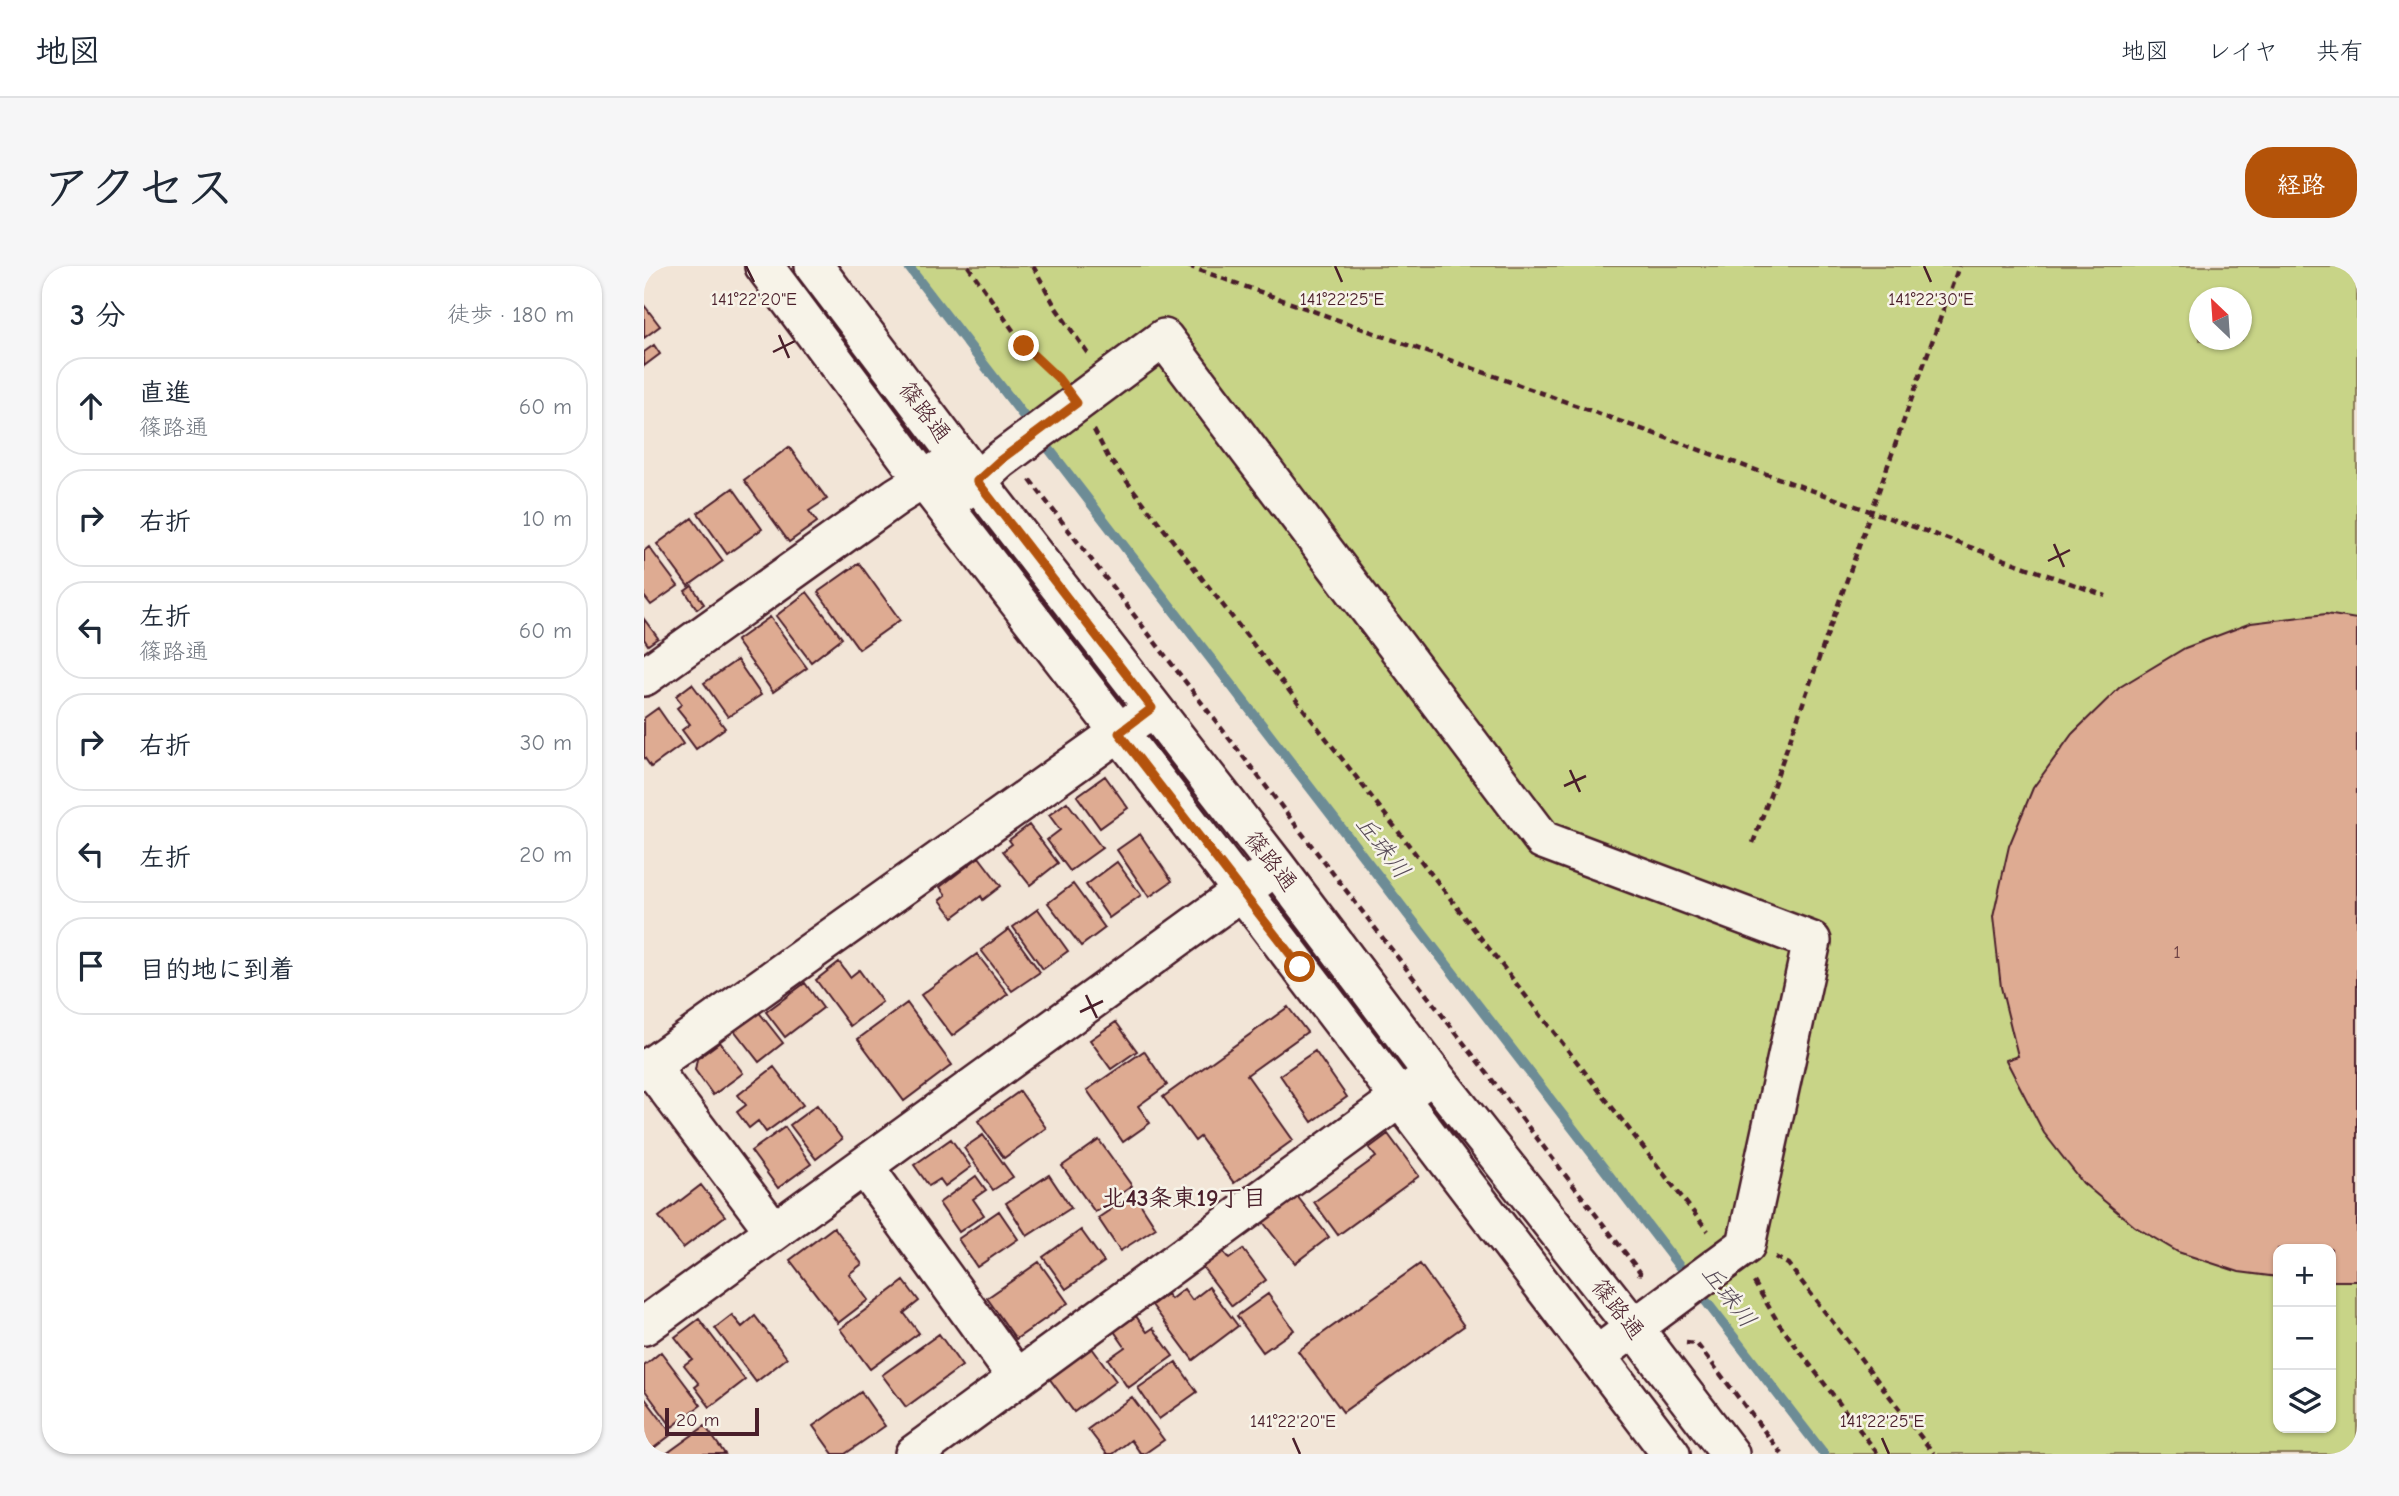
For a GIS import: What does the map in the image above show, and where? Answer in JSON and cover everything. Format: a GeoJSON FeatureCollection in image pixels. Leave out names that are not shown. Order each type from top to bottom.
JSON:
{"type":"FeatureCollection","features":[{"type":"Feature","properties":{"kind":"street","name":"篠路通"},"geometry":{"type":"LineString","coordinates":[[764,266],[1671,1454]]}},
{"type":"Feature","properties":{"kind":"street","name":"篠路通"},"geometry":{"type":"LineString","coordinates":[[814,266],[1432,1073],[1644,1307],[1730,1454]]}},
{"type":"Feature","properties":{"kind":"street"},"geometry":{"type":"LineString","coordinates":[[644,677],[968,469],[1017,465],[1065,411],[1164,338],[1544,840],[1812,941],[1746,1245],[1706,1275],[1644,1307],[1597,1356]]}},
{"type":"Feature","properties":{"kind":"street"},"geometry":{"type":"LineString","coordinates":[[774,1231],[647,1069],[1152,708]]}},
{"type":"Feature","properties":{"kind":"street"},"geometry":{"type":"LineString","coordinates":[[644,1326],[1276,866]]}},
{"type":"Feature","properties":{"kind":"street"},"geometry":{"type":"LineString","coordinates":[[914,1454],[1400,1100],[1432,1073]]}},
{"type":"Feature","properties":{"kind":"street"},"geometry":{"type":"LineString","coordinates":[[864,1166],[1017,1378]]}},
{"type":"Feature","properties":{"kind":"path"},"geometry":{"type":"LineString","coordinates":[[968,266],[1024,346],[1058,378],[1065,411],[1108,457],[1708,1231]]}},
{"type":"Feature","properties":{"kind":"path"},"geometry":{"type":"LineString","coordinates":[[1032,266],[1056,308],[1088,354]]}},
{"type":"Feature","properties":{"kind":"path"},"geometry":{"type":"LineString","coordinates":[[1188,266],[2106,596]]}},
{"type":"Feature","properties":{"kind":"path"},"geometry":{"type":"LineString","coordinates":[[1753,843],[1959,266]]}},
{"type":"Feature","properties":{"kind":"path"},"geometry":{"type":"LineString","coordinates":[[1017,465],[1640,1272],[1644,1307]]}},
{"type":"Feature","properties":{"kind":"path"},"geometry":{"type":"LineString","coordinates":[[1788,1264],[1934,1454]]}},
{"type":"Feature","properties":{"kind":"path"},"geometry":{"type":"LineString","coordinates":[[1759,1287],[1779,1324],[1878,1454]]}},
{"type":"Feature","properties":{"kind":"path"},"geometry":{"type":"LineString","coordinates":[[1684,1343],[1697,1344],[1782,1454]]}},
{"type":"Feature","properties":{"kind":"green space"},"geometry":{"type":"Polygon","coordinates":[[[908,266],[2357,266],[2357,1454],[1824,1454],[908,266]]]}},
{"type":"Feature","properties":{"kind":"building"},"geometry":{"type":"Polygon","coordinates":[[[644,305],[660,326],[644,338],[644,305]]]}},
{"type":"Feature","properties":{"kind":"building"},"geometry":{"type":"Polygon","coordinates":[[[654,345],[660,354],[644,366],[644,352],[654,345]]]}},
{"type":"Feature","properties":{"kind":"building"},"geometry":{"type":"Polygon","coordinates":[[[789,447],[827,499],[809,511],[817,522],[789,542],[744,480],[789,447]]]}},
{"type":"Feature","properties":{"kind":"building"},"geometry":{"type":"Polygon","coordinates":[[[733,488],[762,529],[727,554],[698,513],[733,488]]]}},
{"type":"Feature","properties":{"kind":"building"},"geometry":{"type":"Polygon","coordinates":[[[692,518],[723,561],[688,586],[657,544],[692,518]]]}},
{"type":"Feature","properties":{"kind":"building"},"geometry":{"type":"Polygon","coordinates":[[[649,547],[678,586],[651,605],[644,596],[644,551],[649,547]]]}},
{"type":"Feature","properties":{"kind":"building"},"geometry":{"type":"Polygon","coordinates":[[[859,563],[900,620],[859,649],[818,592],[859,563]]]}},
{"type":"Feature","properties":{"kind":"building"},"geometry":{"type":"Polygon","coordinates":[[[692,586],[704,604],[697,609],[685,591],[692,586]]]}},
{"type":"Feature","properties":{"kind":"building"},"geometry":{"type":"Polygon","coordinates":[[[807,592],[842,638],[811,662],[776,616],[807,592]]]}},
{"type":"Feature","properties":{"kind":"building"},"geometry":{"type":"Polygon","coordinates":[[[2326,614],[2357,619],[2357,1281],[2336,1281],[2336,1244],[2273,1244],[2273,1276],[2239,1272],[2178,1252],[2134,1226],[2083,1183],[2044,1133],[2006,1060],[2018,1056],[2001,987],[1993,917],[2009,846],[2033,788],[2072,734],[2120,687],[2185,648],[2251,623],[2326,614]]]}},
{"type":"Feature","properties":{"kind":"building"},"geometry":{"type":"Polygon","coordinates":[[[770,617],[807,668],[773,692],[736,641],[770,617]]]}},
{"type":"Feature","properties":{"kind":"building"},"geometry":{"type":"Polygon","coordinates":[[[644,619],[658,638],[648,645],[644,639],[644,619]]]}},
{"type":"Feature","properties":{"kind":"building"},"geometry":{"type":"Polygon","coordinates":[[[737,660],[761,695],[728,717],[704,683],[737,660]]]}},
{"type":"Feature","properties":{"kind":"building"},"geometry":{"type":"Polygon","coordinates":[[[692,684],[725,728],[696,749],[682,730],[690,724],[677,708],[682,704],[676,696],[692,684]]]}},
{"type":"Feature","properties":{"kind":"building"},"geometry":{"type":"Polygon","coordinates":[[[658,708],[683,744],[651,767],[644,757],[644,718],[658,708]]]}},
{"type":"Feature","properties":{"kind":"building"},"geometry":{"type":"Polygon","coordinates":[[[1105,776],[1128,808],[1100,828],[1077,796],[1105,776]]]}},
{"type":"Feature","properties":{"kind":"building"},"geometry":{"type":"Polygon","coordinates":[[[1067,802],[1102,848],[1070,871],[1047,840],[1060,830],[1049,815],[1067,802]]]}},
{"type":"Feature","properties":{"kind":"building"},"geometry":{"type":"Polygon","coordinates":[[[1029,825],[1058,863],[1030,885],[1003,851],[1012,844],[1009,840],[1029,825]]]}},
{"type":"Feature","properties":{"kind":"building"},"geometry":{"type":"Polygon","coordinates":[[[1140,834],[1172,881],[1149,897],[1117,850],[1140,834]]]}},
{"type":"Feature","properties":{"kind":"building"},"geometry":{"type":"Polygon","coordinates":[[[979,857],[1001,886],[983,900],[981,896],[953,917],[940,900],[946,895],[940,887],[979,857]]]}},
{"type":"Feature","properties":{"kind":"building"},"geometry":{"type":"Polygon","coordinates":[[[1117,862],[1141,895],[1109,918],[1086,885],[1117,862]]]}},
{"type":"Feature","properties":{"kind":"building"},"geometry":{"type":"Polygon","coordinates":[[[1073,884],[1105,928],[1081,946],[1048,903],[1073,884]]]}},
{"type":"Feature","properties":{"kind":"building"},"geometry":{"type":"Polygon","coordinates":[[[1038,909],[1068,951],[1043,969],[1013,927],[1038,909]]]}},
{"type":"Feature","properties":{"kind":"building"},"geometry":{"type":"Polygon","coordinates":[[[1009,929],[1040,972],[1012,991],[981,950],[1009,929]]]}},
{"type":"Feature","properties":{"kind":"building"},"geometry":{"type":"Polygon","coordinates":[[[977,954],[1008,994],[952,1036],[921,995],[977,954]]]}},
{"type":"Feature","properties":{"kind":"building"},"geometry":{"type":"Polygon","coordinates":[[[839,962],[850,977],[859,970],[882,1002],[850,1026],[816,980],[839,962]]]}},
{"type":"Feature","properties":{"kind":"building"},"geometry":{"type":"Polygon","coordinates":[[[805,983],[823,1008],[785,1037],[766,1012],[805,983]]]}},
{"type":"Feature","properties":{"kind":"building"},"geometry":{"type":"Polygon","coordinates":[[[907,1003],[952,1065],[904,1101],[858,1039],[907,1003]]]}},
{"type":"Feature","properties":{"kind":"building"},"geometry":{"type":"Polygon","coordinates":[[[1288,1007],[1307,1032],[1247,1075],[1293,1140],[1234,1183],[1200,1137],[1195,1141],[1163,1097],[1288,1007]]]}},
{"type":"Feature","properties":{"kind":"building"},"geometry":{"type":"Polygon","coordinates":[[[758,1011],[783,1043],[759,1062],[734,1030],[758,1011]]]}},
{"type":"Feature","properties":{"kind":"building"},"geometry":{"type":"Polygon","coordinates":[[[1116,1022],[1137,1051],[1111,1069],[1090,1040],[1116,1022]]]}},
{"type":"Feature","properties":{"kind":"building"},"geometry":{"type":"Polygon","coordinates":[[[720,1042],[743,1073],[713,1095],[695,1070],[697,1059],[720,1042]]]}},
{"type":"Feature","properties":{"kind":"building"},"geometry":{"type":"Polygon","coordinates":[[[1144,1051],[1167,1085],[1138,1106],[1150,1123],[1123,1142],[1087,1090],[1144,1051]]]}},
{"type":"Feature","properties":{"kind":"building"},"geometry":{"type":"Polygon","coordinates":[[[1315,1051],[1347,1097],[1312,1122],[1280,1075],[1315,1051]]]}},
{"type":"Feature","properties":{"kind":"building"},"geometry":{"type":"Polygon","coordinates":[[[774,1067],[803,1105],[766,1132],[758,1121],[749,1128],[737,1112],[746,1105],[738,1095],[774,1067]]]}},
{"type":"Feature","properties":{"kind":"building"},"geometry":{"type":"Polygon","coordinates":[[[1020,1091],[1046,1128],[1004,1158],[978,1121],[1020,1091]]]}},
{"type":"Feature","properties":{"kind":"building"},"geometry":{"type":"Polygon","coordinates":[[[817,1105],[842,1139],[816,1159],[790,1125],[817,1105]]]}},
{"type":"Feature","properties":{"kind":"building"},"geometry":{"type":"Polygon","coordinates":[[[785,1127],[811,1164],[778,1188],[751,1151],[785,1127]]]}},
{"type":"Feature","properties":{"kind":"building"},"geometry":{"type":"Polygon","coordinates":[[[1388,1134],[1419,1176],[1338,1235],[1314,1202],[1376,1157],[1369,1148],[1388,1134]]]}},
{"type":"Feature","properties":{"kind":"building"},"geometry":{"type":"Polygon","coordinates":[[[983,1135],[1013,1177],[993,1190],[964,1148],[983,1135]]]}},
{"type":"Feature","properties":{"kind":"building"},"geometry":{"type":"Polygon","coordinates":[[[951,1139],[971,1167],[945,1186],[940,1179],[929,1186],[914,1165],[951,1139]]]}},
{"type":"Feature","properties":{"kind":"building"},"geometry":{"type":"Polygon","coordinates":[[[1099,1140],[1132,1186],[1095,1212],[1062,1166],[1099,1140]]]}},
{"type":"Feature","properties":{"kind":"building"},"geometry":{"type":"Polygon","coordinates":[[[1049,1175],[1071,1208],[1027,1236],[1006,1203],[1049,1175]]]}},
{"type":"Feature","properties":{"kind":"building"},"geometry":{"type":"Polygon","coordinates":[[[976,1176],[986,1190],[973,1199],[984,1215],[959,1232],[939,1203],[976,1176]]]}},
{"type":"Feature","properties":{"kind":"building"},"geometry":{"type":"Polygon","coordinates":[[[701,1185],[725,1216],[683,1248],[659,1217],[701,1185]]]}},
{"type":"Feature","properties":{"kind":"building"},"geometry":{"type":"Polygon","coordinates":[[[1134,1194],[1156,1228],[1120,1251],[1098,1218],[1134,1194]]]}},
{"type":"Feature","properties":{"kind":"building"},"geometry":{"type":"Polygon","coordinates":[[[1297,1196],[1329,1237],[1295,1263],[1263,1222],[1297,1196]]]}},
{"type":"Feature","properties":{"kind":"building"},"geometry":{"type":"Polygon","coordinates":[[[999,1211],[1018,1239],[977,1267],[958,1239],[999,1211]]]}},
{"type":"Feature","properties":{"kind":"building"},"geometry":{"type":"Polygon","coordinates":[[[834,1227],[862,1264],[849,1274],[868,1300],[838,1323],[790,1260],[834,1227]]]}},
{"type":"Feature","properties":{"kind":"building"},"geometry":{"type":"Polygon","coordinates":[[[1081,1230],[1104,1262],[1066,1289],[1043,1257],[1081,1230]]]}},
{"type":"Feature","properties":{"kind":"building"},"geometry":{"type":"Polygon","coordinates":[[[1243,1249],[1266,1280],[1232,1306],[1201,1265],[1222,1250],[1229,1259],[1243,1249]]]}},
{"type":"Feature","properties":{"kind":"building"},"geometry":{"type":"Polygon","coordinates":[[[1039,1262],[1068,1303],[1016,1339],[987,1298],[1039,1262]]]}},
{"type":"Feature","properties":{"kind":"building"},"geometry":{"type":"Polygon","coordinates":[[[1420,1264],[1464,1326],[1343,1412],[1298,1351],[1420,1264]]]}},
{"type":"Feature","properties":{"kind":"building"},"geometry":{"type":"Polygon","coordinates":[[[904,1281],[919,1301],[904,1313],[919,1333],[870,1369],[840,1329],[904,1281]]]}},
{"type":"Feature","properties":{"kind":"building"},"geometry":{"type":"Polygon","coordinates":[[[1209,1287],[1238,1326],[1193,1360],[1152,1305],[1167,1294],[1171,1299],[1184,1289],[1192,1300],[1209,1287]]]}},
{"type":"Feature","properties":{"kind":"building"},"geometry":{"type":"Polygon","coordinates":[[[1268,1294],[1294,1330],[1263,1352],[1237,1316],[1268,1294]]]}},
{"type":"Feature","properties":{"kind":"building"},"geometry":{"type":"Polygon","coordinates":[[[732,1315],[742,1327],[755,1316],[787,1358],[756,1382],[715,1328],[732,1315]]]}},
{"type":"Feature","properties":{"kind":"building"},"geometry":{"type":"Polygon","coordinates":[[[1136,1316],[1147,1332],[1153,1328],[1173,1356],[1128,1388],[1108,1359],[1125,1347],[1114,1331],[1136,1316]]]}},
{"type":"Feature","properties":{"kind":"building"},"geometry":{"type":"Polygon","coordinates":[[[699,1319],[745,1380],[710,1407],[695,1387],[699,1384],[684,1365],[692,1359],[675,1337],[699,1319]]]}},
{"type":"Feature","properties":{"kind":"building"},"geometry":{"type":"Polygon","coordinates":[[[939,1334],[962,1366],[906,1407],[882,1375],[939,1334]]]}},
{"type":"Feature","properties":{"kind":"building"},"geometry":{"type":"Polygon","coordinates":[[[1092,1348],[1116,1381],[1074,1412],[1049,1378],[1092,1348]]]}},
{"type":"Feature","properties":{"kind":"building"},"geometry":{"type":"Polygon","coordinates":[[[661,1352],[701,1405],[672,1427],[644,1389],[644,1366],[661,1352]]]}},
{"type":"Feature","properties":{"kind":"building"},"geometry":{"type":"Polygon","coordinates":[[[1176,1362],[1197,1392],[1159,1419],[1138,1388],[1176,1362]]]}},
{"type":"Feature","properties":{"kind":"building"},"geometry":{"type":"Polygon","coordinates":[[[861,1392],[885,1426],[845,1454],[833,1454],[813,1426],[861,1392]]]}},
{"type":"Feature","properties":{"kind":"building"},"geometry":{"type":"Polygon","coordinates":[[[644,1397],[672,1434],[646,1454],[644,1454],[644,1397]]]}},
{"type":"Feature","properties":{"kind":"building"},"geometry":{"type":"Polygon","coordinates":[[[1132,1397],[1164,1440],[1144,1454],[1141,1454],[1131,1440],[1113,1454],[1107,1454],[1088,1429],[1132,1397]]]}},
{"type":"Feature","properties":{"kind":"building"},"geometry":{"type":"Polygon","coordinates":[[[705,1426],[725,1454],[666,1454],[705,1426]]]}},
{"type":"Feature","properties":{"kind":"waterway","name":"丘珠川"},"geometry":{"type":"LineString","coordinates":[[908,266],[1689,1279]]}},
{"type":"Feature","properties":{"kind":"waterway","name":"丘珠川"},"geometry":{"type":"LineString","coordinates":[[1698,1291],[1824,1454]]}},
{"type":"Feature","properties":{"kind":"district","name":"北43条東19丁目"},"geometry":{"type":"Point","coordinates":[1184,1198]}},
{"type":"Feature","properties":{"kind":"route"},"geometry":{"type":"LineString","coordinates":[[1024,346],[1058,378],[1077,403],[999,461],[977,481],[1152,708],[1119,733],[1300,967]]}}]}
